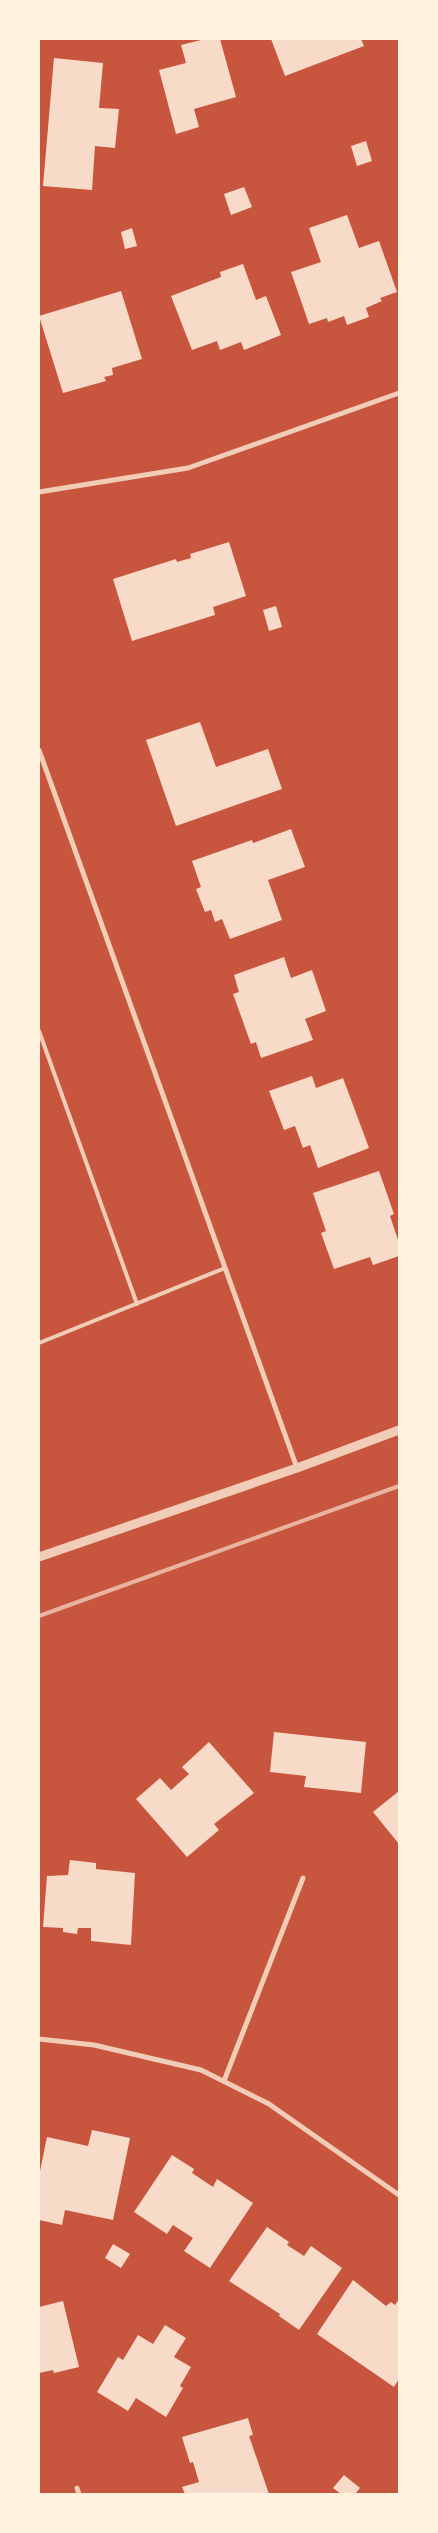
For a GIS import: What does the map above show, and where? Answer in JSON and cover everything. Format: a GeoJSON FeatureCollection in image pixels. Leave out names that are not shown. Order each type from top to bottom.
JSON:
{"type":"FeatureCollection","features":[{"type":"Feature","properties":{"kind":"street"},"geometry":{"type":"LineString","coordinates":[[39,492],[188,468],[399,393]]}},
{"type":"Feature","properties":{"kind":"street"},"geometry":{"type":"LineString","coordinates":[[39,750],[297,1468]]}},
{"type":"Feature","properties":{"kind":"street"},"geometry":{"type":"LineString","coordinates":[[39,1557],[297,1468],[399,1430]]}},
{"type":"Feature","properties":{"kind":"street"},"geometry":{"type":"LineString","coordinates":[[224,2081],[303,1878]]}},
{"type":"Feature","properties":{"kind":"street"},"geometry":{"type":"LineString","coordinates":[[39,2040],[94,2045],[201,2070],[270,2104],[399,2195]]}},
{"type":"Feature","properties":{"kind":"street"},"geometry":{"type":"LineString","coordinates":[[77,2488],[79,2494]]}},
{"type":"Feature","properties":{"kind":"lane"},"geometry":{"type":"LineString","coordinates":[[39,1031],[137,1304]]}},
{"type":"Feature","properties":{"kind":"lane"},"geometry":{"type":"LineString","coordinates":[[39,1343],[224,1268]]}},
{"type":"Feature","properties":{"kind":"building"},"geometry":{"type":"Polygon","coordinates":[[[205,39],[220,39],[236,97],[194,109],[199,127],[176,134],[159,70],[186,63],[181,45],[205,39]]]}},
{"type":"Feature","properties":{"kind":"building"},"geometry":{"type":"Polygon","coordinates":[[[271,39],[361,39],[364,46],[285,76],[271,39]]]}},
{"type":"Feature","properties":{"kind":"building"},"geometry":{"type":"Polygon","coordinates":[[[54,58],[103,63],[99,108],[119,109],[115,148],[95,146],[92,190],[43,186],[54,58]]]}},
{"type":"Feature","properties":{"kind":"building"},"geometry":{"type":"Polygon","coordinates":[[[366,141],[372,161],[357,166],[351,146],[366,141]]]}},
{"type":"Feature","properties":{"kind":"building"},"geometry":{"type":"Polygon","coordinates":[[[244,187],[252,207],[231,215],[224,194],[244,187]]]}},
{"type":"Feature","properties":{"kind":"building"},"geometry":{"type":"Polygon","coordinates":[[[347,215],[359,248],[379,241],[397,292],[380,298],[382,301],[366,308],[369,317],[347,325],[344,316],[328,322],[327,318],[309,324],[291,272],[321,262],[309,228],[347,215]]]}},
{"type":"Feature","properties":{"kind":"building"},"geometry":{"type":"Polygon","coordinates":[[[132,228],[137,246],[125,249],[121,232],[132,228]]]}},
{"type":"Feature","properties":{"kind":"building"},"geometry":{"type":"Polygon","coordinates":[[[243,264],[256,300],[266,296],[281,335],[244,350],[241,342],[220,350],[217,341],[192,350],[171,296],[221,277],[220,272],[243,264]]]}},
{"type":"Feature","properties":{"kind":"building"},"geometry":{"type":"Polygon","coordinates":[[[121,291],[142,359],[112,368],[113,375],[104,377],[106,381],[63,393],[39,316],[121,291]]]}},
{"type":"Feature","properties":{"kind":"building"},"geometry":{"type":"Polygon","coordinates":[[[229,542],[246,596],[213,607],[215,615],[132,641],[113,579],[176,559],[177,562],[191,558],[190,554],[229,542]]]}},
{"type":"Feature","properties":{"kind":"building"},"geometry":{"type":"Polygon","coordinates":[[[276,606],[282,627],[269,631],[263,610],[276,606]]]}},
{"type":"Feature","properties":{"kind":"building"},"geometry":{"type":"Polygon","coordinates":[[[200,722],[216,767],[268,749],[282,789],[176,826],[146,740],[200,722]]]}},
{"type":"Feature","properties":{"kind":"building"},"geometry":{"type":"Polygon","coordinates":[[[291,829],[305,867],[268,880],[282,920],[230,939],[222,919],[215,922],[211,910],[205,912],[196,889],[201,887],[192,861],[252,840],[253,843],[291,829]]]}},
{"type":"Feature","properties":{"kind":"building"},"geometry":{"type":"Polygon","coordinates":[[[284,957],[291,978],[312,970],[326,1011],[305,1019],[313,1040],[261,1058],[256,1042],[251,1044],[233,994],[239,992],[234,975],[284,957]]]}},
{"type":"Feature","properties":{"kind":"building"},"geometry":{"type":"Polygon","coordinates":[[[312,1076],[316,1088],[343,1078],[369,1148],[318,1168],[310,1145],[303,1148],[295,1126],[284,1130],[269,1091],[312,1076]]]}},
{"type":"Feature","properties":{"kind":"building"},"geometry":{"type":"Polygon","coordinates":[[[379,1171],[394,1214],[390,1216],[399,1243],[399,1256],[373,1265],[370,1257],[334,1269],[321,1233],[326,1231],[313,1193],[379,1171]]]}},
{"type":"Feature","properties":{"kind":"building"},"geometry":{"type":"Polygon","coordinates":[[[274,1732],[366,1742],[361,1793],[304,1787],[306,1776],[270,1772],[274,1732]]]}},
{"type":"Feature","properties":{"kind":"building"},"geometry":{"type":"Polygon","coordinates":[[[209,1742],[254,1793],[214,1824],[219,1830],[187,1857],[136,1799],[160,1778],[171,1790],[189,1774],[182,1767],[209,1742]]]}},
{"type":"Feature","properties":{"kind":"building"},"geometry":{"type":"Polygon","coordinates":[[[399,1791],[399,1844],[373,1812],[399,1791]]]}},
{"type":"Feature","properties":{"kind":"building"},"geometry":{"type":"Polygon","coordinates":[[[70,1860],[96,1863],[96,1869],[135,1873],[131,1945],[91,1941],[91,1928],[78,1928],[77,1934],[63,1932],[63,1928],[43,1927],[47,1876],[68,1875],[70,1860]]]}},
{"type":"Feature","properties":{"kind":"building"},"geometry":{"type":"Polygon","coordinates":[[[92,2130],[130,2138],[113,2220],[65,2210],[62,2225],[39,2220],[39,2176],[47,2137],[88,2146],[92,2130]]]}},
{"type":"Feature","properties":{"kind":"building"},"geometry":{"type":"Polygon","coordinates":[[[172,2155],[194,2169],[192,2173],[213,2187],[217,2179],[253,2203],[210,2268],[184,2251],[193,2238],[173,2225],[167,2234],[134,2212],[172,2155]]]}},
{"type":"Feature","properties":{"kind":"building"},"geometry":{"type":"Polygon","coordinates":[[[267,2227],[289,2242],[287,2245],[304,2256],[311,2246],[342,2268],[299,2330],[279,2316],[280,2314],[229,2281],[267,2227]]]}},
{"type":"Feature","properties":{"kind":"building"},"geometry":{"type":"Polygon","coordinates":[[[113,2244],[130,2254],[121,2268],[105,2258],[113,2244]]]}},
{"type":"Feature","properties":{"kind":"building"},"geometry":{"type":"Polygon","coordinates":[[[353,2280],[386,2306],[391,2302],[395,2305],[399,2299],[399,2379],[394,2387],[317,2334],[353,2280]]]}},
{"type":"Feature","properties":{"kind":"building"},"geometry":{"type":"Polygon","coordinates":[[[63,2301],[79,2367],[54,2373],[53,2370],[39,2373],[39,2307],[63,2301]]]}},
{"type":"Feature","properties":{"kind":"building"},"geometry":{"type":"Polygon","coordinates":[[[165,2325],[186,2338],[174,2357],[191,2367],[180,2386],[183,2388],[166,2417],[136,2398],[128,2411],[97,2392],[118,2357],[123,2360],[138,2335],[153,2344],[165,2325]]]}},
{"type":"Feature","properties":{"kind":"building"},"geometry":{"type":"Polygon","coordinates":[[[248,2418],[253,2435],[249,2436],[269,2494],[185,2494],[182,2487],[199,2482],[193,2462],[190,2463],[182,2437],[248,2418]]]}},
{"type":"Feature","properties":{"kind":"building"},"geometry":{"type":"Polygon","coordinates":[[[344,2475],[360,2488],[355,2494],[341,2494],[333,2488],[344,2475]]]}},
{"type":"Feature","properties":{"kind":"railway"},"geometry":{"type":"LineString","coordinates":[[39,1616],[399,1486]]}}]}
